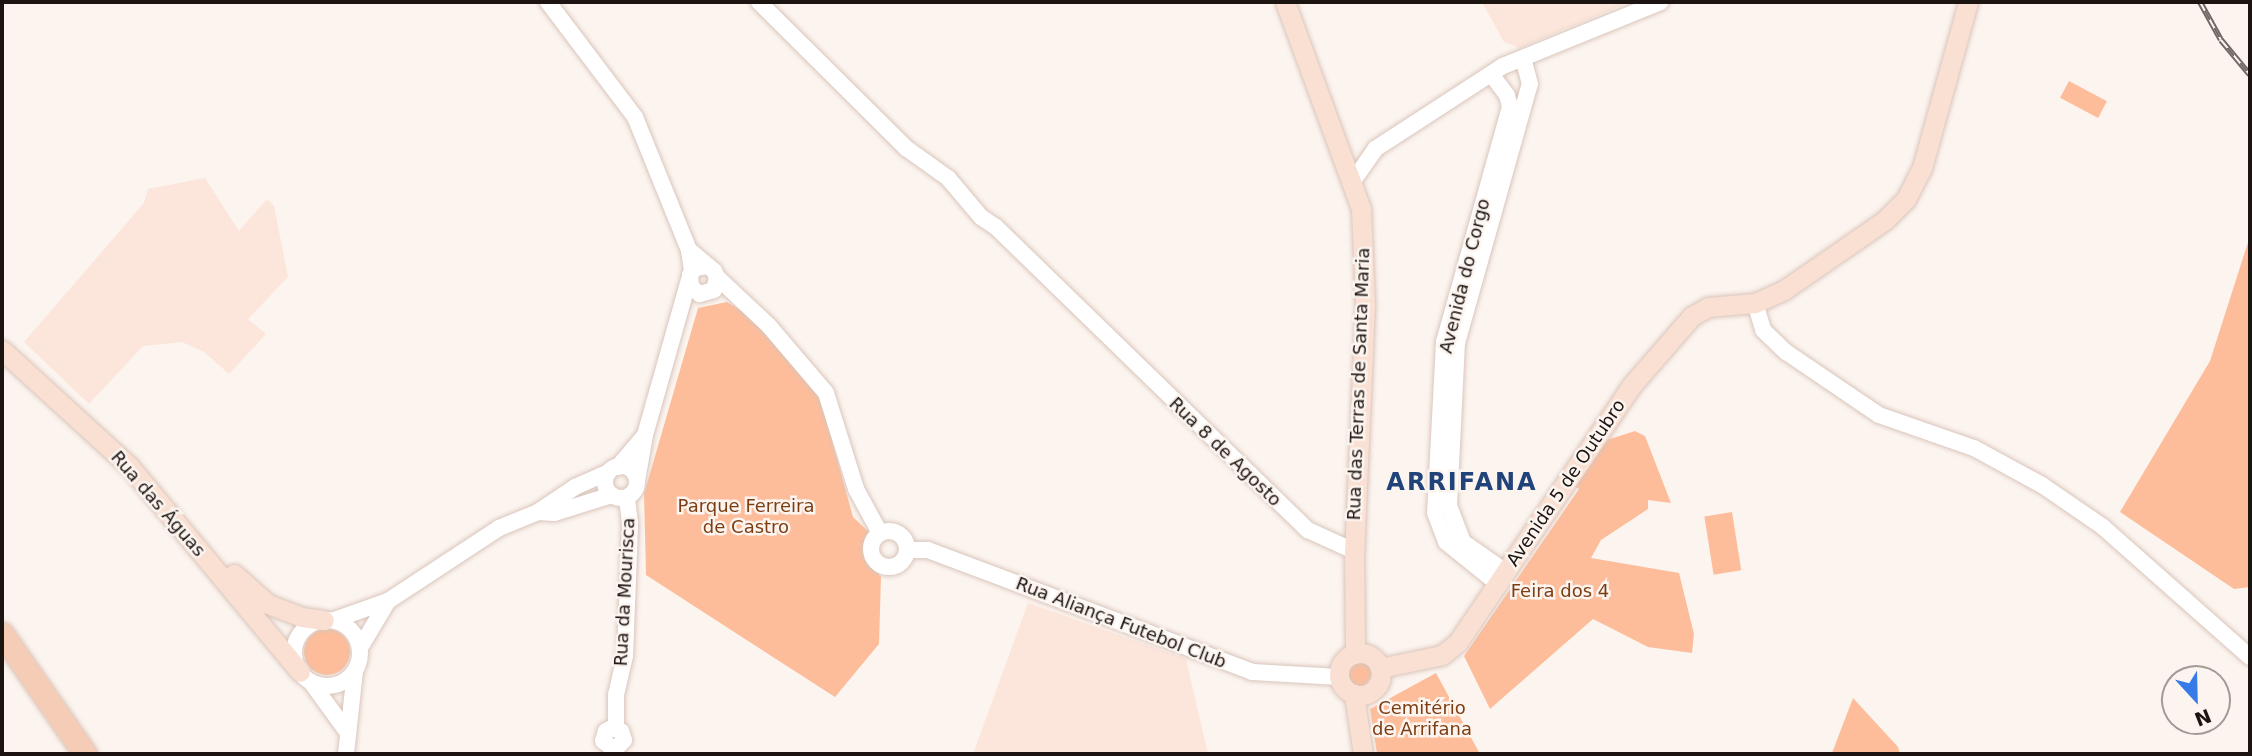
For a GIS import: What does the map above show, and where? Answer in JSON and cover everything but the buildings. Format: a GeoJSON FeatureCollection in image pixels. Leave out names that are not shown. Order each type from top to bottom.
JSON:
{"type":"FeatureCollection","features":[{"type":"Feature","properties":{"kind":"highway"},"geometry":{"type":"LineString","coordinates":[[2,634],[85,754]]}},
{"type":"Feature","properties":{"kind":"highway"},"geometry":{"type":"LineString","coordinates":[[2,651],[73,754]]}},
{"type":"Feature","properties":{"kind":"main road","name":"Rua das Terras de Santa Maria"},"geometry":{"type":"LineString","coordinates":[[1285,2],[1353,181],[1365,250],[1354,551],[1355,654]]}},
{"type":"Feature","properties":{"kind":"main road"},"geometry":{"type":"LineString","coordinates":[[1755,303],[1784,290],[1856,242],[1906,198],[1922,168],[1968,2]]}},
{"type":"Feature","properties":{"kind":"main road","name":"Avenida 5 de Outubro"},"geometry":{"type":"LineString","coordinates":[[1380,668],[1449,651],[1502,578],[1617,405],[1683,324],[1709,307],[1755,303]]}},
{"type":"Feature","properties":{"kind":"main road","name":"Rua das Águas"},"geometry":{"type":"LineString","coordinates":[[2,335],[151,475],[248,591],[289,614],[329,620]]}},
{"type":"Feature","properties":{"kind":"main road","name":"Rua das Águas"},"geometry":{"type":"LineString","coordinates":[[2,350],[130,467],[306,677]]}},
{"type":"Feature","properties":{"kind":"main road"},"geometry":{"type":"LineString","coordinates":[[1354,694],[1367,694],[1377,686],[1380,668],[1367,655],[1355,654],[1341,666],[1339,677],[1354,694],[1363,754]]}},
{"type":"Feature","properties":{"kind":"street"},"geometry":{"type":"LineString","coordinates":[[548,2],[635,117],[703,280],[729,291],[769,326],[826,393],[856,489],[880,533]]}},
{"type":"Feature","properties":{"kind":"street"},"geometry":{"type":"LineString","coordinates":[[759,2],[906,148],[933,168]]}},
{"type":"Feature","properties":{"kind":"street"},"geometry":{"type":"LineString","coordinates":[[771,2],[914,143],[933,168]]}},
{"type":"Feature","properties":{"kind":"street"},"geometry":{"type":"LineString","coordinates":[[1341,149],[1359,153],[1375,149],[1491,74],[1523,58],[1661,2]]}},
{"type":"Feature","properties":{"kind":"street","name":"Avenida do Corgo"},"geometry":{"type":"LineString","coordinates":[[1502,578],[1463,541],[1449,506],[1457,343],[1531,84],[1523,58]]}},
{"type":"Feature","properties":{"kind":"street","name":"Avenida do Corgo"},"geometry":{"type":"LineString","coordinates":[[1491,74],[1510,107],[1444,342],[1435,513],[1446,542],[1502,578]]}},
{"type":"Feature","properties":{"kind":"street"},"geometry":{"type":"LineString","coordinates":[[1353,181],[1375,149]]}},
{"type":"Feature","properties":{"kind":"street","name":"Rua 8 de Agosto"},"geometry":{"type":"LineString","coordinates":[[933,168],[971,201],[981,217],[996,227],[1033,268],[1308,530],[1354,551]]}},
{"type":"Feature","properties":{"kind":"street"},"geometry":{"type":"LineString","coordinates":[[538,512],[554,513],[619,496],[637,481],[645,435],[683,311],[703,280]]}},
{"type":"Feature","properties":{"kind":"street"},"geometry":{"type":"LineString","coordinates":[[1755,303],[1763,330],[1786,352],[1879,415],[1973,448],[2042,485],[2103,527],[2250,657]]}},
{"type":"Feature","properties":{"kind":"street"},"geometry":{"type":"LineString","coordinates":[[348,733],[295,662],[297,639],[313,623],[388,601],[469,544],[538,512],[575,487],[614,470],[645,435]]}},
{"type":"Feature","properties":{"kind":"street"},"geometry":{"type":"LineString","coordinates":[[614,470],[633,471],[637,481]]}},
{"type":"Feature","properties":{"kind":"street","name":"Rua da Mourisca"},"geometry":{"type":"LineString","coordinates":[[607,750],[624,740],[616,728],[616,695],[625,656],[631,523],[619,496],[606,487],[614,470]]}},
{"type":"Feature","properties":{"kind":"street"},"geometry":{"type":"LineString","coordinates":[[880,533],[900,534],[907,550],[896,566],[879,564],[871,549],[880,533]]}},
{"type":"Feature","properties":{"kind":"street","name":"Rua Aliança Futebol Club"},"geometry":{"type":"LineString","coordinates":[[907,550],[928,550],[1252,672],[1339,677]]}},
{"type":"Feature","properties":{"kind":"street"},"geometry":{"type":"LineString","coordinates":[[346,754],[360,648],[388,601]]}},
{"type":"Feature","properties":{"kind":"street"},"geometry":{"type":"LineString","coordinates":[[329,620],[352,630],[360,648]]}},
{"type":"Feature","properties":{"kind":"street"},"geometry":{"type":"LineString","coordinates":[[306,677],[330,686],[355,671]]}},
{"type":"Feature","properties":{"kind":"shaded area"},"geometry":{"type":"Polygon","coordinates":[[[1482,2],[1630,2],[1520,48],[1504,42],[1482,2]]]}},
{"type":"Feature","properties":{"kind":"shaded area"},"geometry":{"type":"Polygon","coordinates":[[[205,178],[239,231],[267,199],[274,206],[288,277],[248,319],[266,334],[229,374],[204,352],[182,342],[143,346],[89,404],[24,342],[144,203],[148,189],[205,178]]]}},
{"type":"Feature","properties":{"kind":"shaded area"},"geometry":{"type":"Polygon","coordinates":[[[1028,603],[1186,659],[1208,754],[973,754],[1028,603]]]}},
{"type":"Feature","properties":{"kind":"green space"},"geometry":{"type":"Polygon","coordinates":[[[2069,81],[2107,101],[2098,118],[2060,98],[2069,81]]]}},
{"type":"Feature","properties":{"kind":"green space"},"geometry":{"type":"Polygon","coordinates":[[[2250,236],[2250,587],[2234,589],[2120,512],[2210,361],[2250,236]]]}},
{"type":"Feature","properties":{"kind":"green space","name":"Parque Ferreira de Castro"},"geometry":{"type":"Polygon","coordinates":[[[727,302],[755,319],[820,397],[853,517],[870,533],[865,556],[881,577],[879,644],[835,697],[646,575],[644,494],[698,308],[727,302]]]}},
{"type":"Feature","properties":{"kind":"green space","name":"Feira dos 4"},"geometry":{"type":"Polygon","coordinates":[[[1635,431],[1645,436],[1671,503],[1648,500],[1648,509],[1601,540],[1591,558],[1679,573],[1694,634],[1692,653],[1648,647],[1593,619],[1490,709],[1464,656],[1579,489],[1572,485],[1607,440],[1635,431]]]}},
{"type":"Feature","properties":{"kind":"green space"},"geometry":{"type":"Polygon","coordinates":[[[1732,512],[1741,570],[1714,575],[1704,516],[1732,512]]]}},
{"type":"Feature","properties":{"kind":"green space"},"geometry":{"type":"Polygon","coordinates":[[[327,629],[343,636],[350,652],[343,668],[327,675],[311,668],[304,652],[311,636],[327,629]]]}},
{"type":"Feature","properties":{"kind":"green space"},"geometry":{"type":"Polygon","coordinates":[[[1357,659],[1367,663],[1371,673],[1367,683],[1357,687],[1347,683],[1343,673],[1347,663],[1357,659]]]}},
{"type":"Feature","properties":{"kind":"green space","name":"Cemitério de Arrifana"},"geometry":{"type":"Polygon","coordinates":[[[1436,673],[1480,754],[1377,754],[1370,709],[1436,673]]]}},
{"type":"Feature","properties":{"kind":"green space"},"geometry":{"type":"Polygon","coordinates":[[[1853,698],[1898,747],[1900,754],[1832,753],[1853,698]]]}},
{"type":"Feature","properties":{"kind":"railway"},"geometry":{"type":"LineString","coordinates":[[2200,2],[2221,40],[2250,75]]}},
{"type":"Feature","properties":{"kind":"district","name":"ARRIFANA"},"geometry":{"type":"Point","coordinates":[1462,483]}}]}
